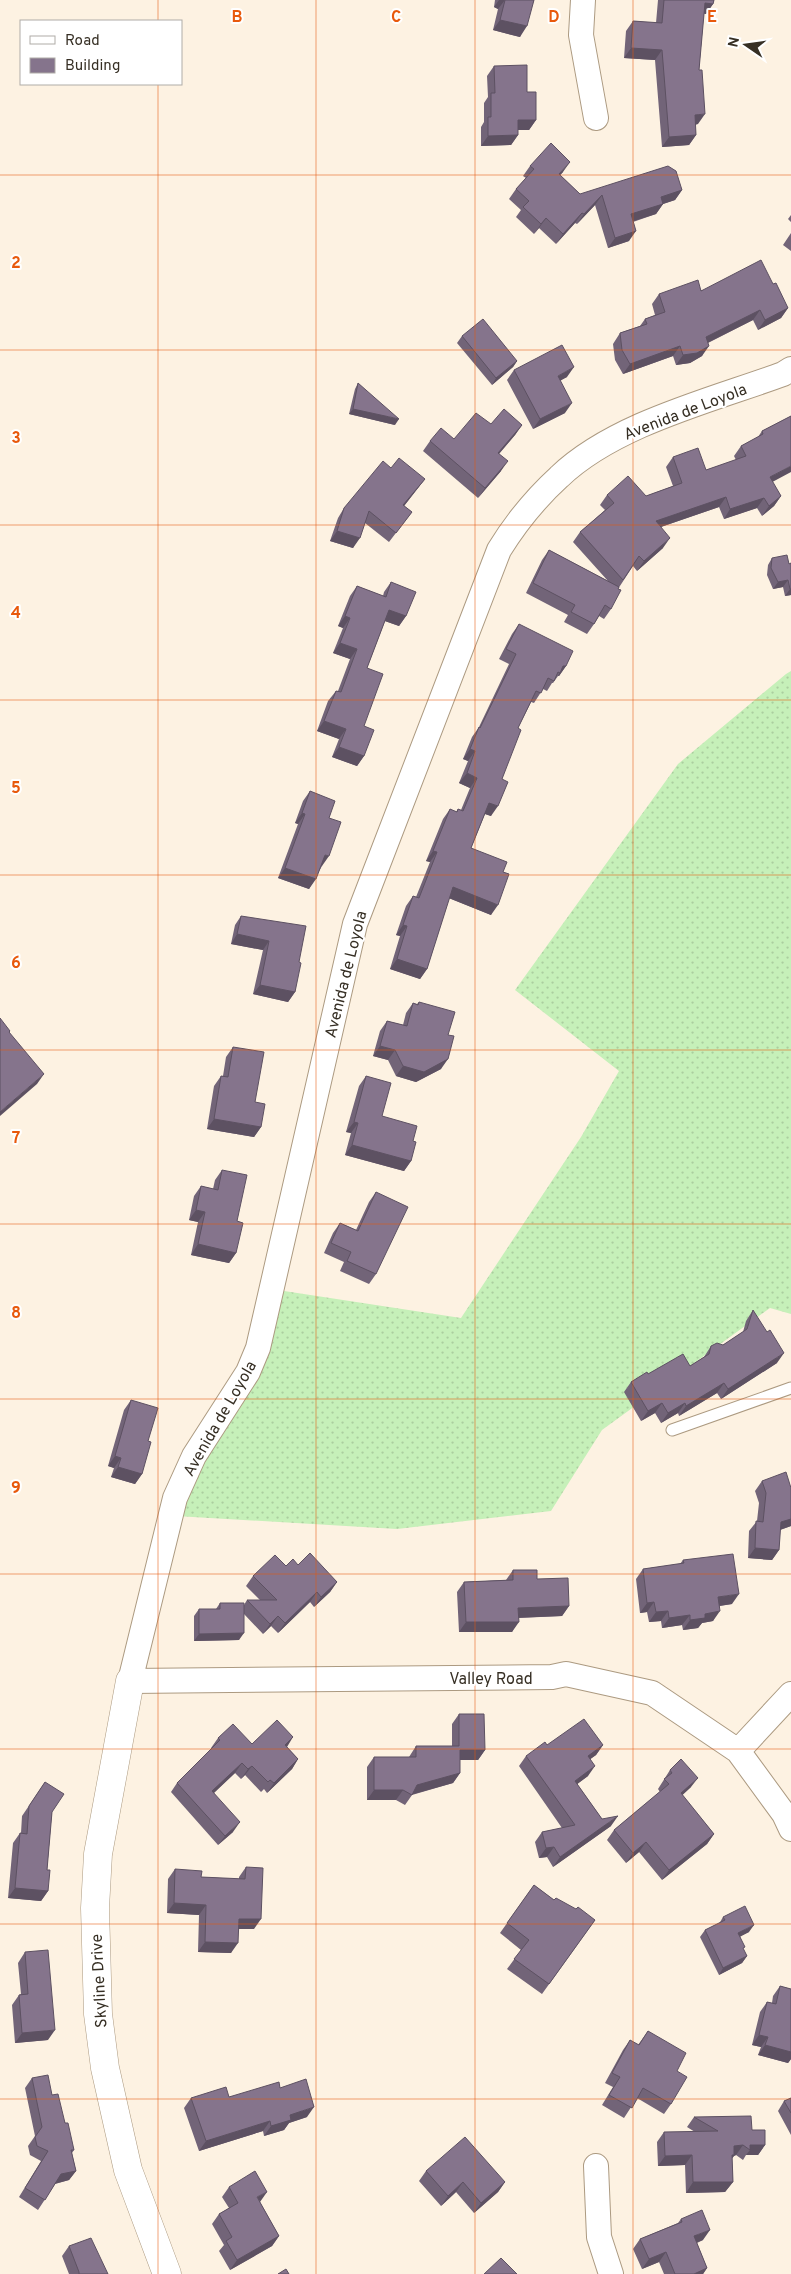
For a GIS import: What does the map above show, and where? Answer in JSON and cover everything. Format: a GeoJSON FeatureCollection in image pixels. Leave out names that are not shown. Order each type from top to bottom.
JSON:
{"type":"FeatureCollection","features":[{"type":"Feature","properties":{"kind":"street"},"geometry":{"type":"LineString","coordinates":[[583,0],[581,35],[596,118]]}},
{"type":"Feature","properties":{"kind":"street","name":"Avenida de Loyola"},"geometry":{"type":"LineString","coordinates":[[130,1681],[175,1498],[194,1456],[248,1372],[258,1348],[355,924],[498,550],[513,527],[559,476],[588,454],[641,425],[782,374],[791,369]]}},
{"type":"Feature","properties":{"kind":"street","name":"Valley Road"},"geometry":{"type":"LineString","coordinates":[[130,1681],[552,1677],[566,1674],[652,1693],[738,1751],[784,1814],[791,1828]]}},
{"type":"Feature","properties":{"kind":"street","name":"Skyline Drive"},"geometry":{"type":"LineString","coordinates":[[130,1681],[98,1854],[95,1908],[98,2014],[105,2068],[128,2170],[167,2274]]}},
{"type":"Feature","properties":{"kind":"street"},"geometry":{"type":"LineString","coordinates":[[738,1751],[791,1694]]}},
{"type":"Feature","properties":{"kind":"street"},"geometry":{"type":"LineString","coordinates":[[596,2166],[599,2237],[611,2274]]}},
{"type":"Feature","properties":{"kind":"lane"},"geometry":{"type":"LineString","coordinates":[[672,1430],[791,1388]]}},
{"type":"Feature","properties":{"kind":"green space"},"geometry":{"type":"Polygon","coordinates":[[[791,671],[791,1314],[770,1308],[602,1430],[551,1511],[397,1529],[159,1515],[248,1372],[271,1289],[461,1318],[581,1137],[619,1071],[515,990],[678,764],[791,671]]]}},
{"type":"Feature","properties":{"kind":"building"},"geometry":{"type":"Polygon","coordinates":[[[505,0],[534,0],[527,26],[500,20],[505,0]]]}},
{"type":"Feature","properties":{"kind":"building"},"geometry":{"type":"Polygon","coordinates":[[[664,0],[714,0],[713,4],[705,3],[699,70],[702,70],[705,114],[695,115],[696,135],[669,137],[662,50],[631,48],[633,21],[662,23],[664,0]]]}},
{"type":"Feature","properties":{"kind":"building"},"geometry":{"type":"Polygon","coordinates":[[[527,65],[527,92],[536,92],[536,120],[518,120],[518,135],[488,136],[488,117],[491,117],[491,93],[495,93],[494,66],[527,65]]]}},
{"type":"Feature","properties":{"kind":"building"},"geometry":{"type":"Polygon","coordinates":[[[551,143],[570,162],[559,174],[580,194],[668,166],[676,171],[682,190],[661,197],[663,204],[631,214],[636,231],[615,238],[602,195],[563,234],[546,218],[541,224],[523,207],[529,201],[516,189],[534,169],[530,166],[551,143]]]}},
{"type":"Feature","properties":{"kind":"building"},"geometry":{"type":"Polygon","coordinates":[[[761,260],[773,284],[776,283],[788,308],[765,320],[760,310],[706,337],[709,346],[697,353],[683,355],[680,346],[630,364],[622,350],[620,333],[647,324],[645,319],[665,312],[659,294],[698,280],[701,291],[761,260]]]}},
{"type":"Feature","properties":{"kind":"building"},"geometry":{"type":"Polygon","coordinates":[[[483,319],[517,361],[496,378],[462,336],[483,319]]]}},
{"type":"Feature","properties":{"kind":"building"},"geometry":{"type":"Polygon","coordinates":[[[562,345],[574,367],[558,376],[572,403],[540,419],[514,370],[562,345]]]}},
{"type":"Feature","properties":{"kind":"building"},"geometry":{"type":"Polygon","coordinates":[[[358,383],[399,419],[353,409],[358,383]]]}},
{"type":"Feature","properties":{"kind":"building"},"geometry":{"type":"Polygon","coordinates":[[[504,409],[522,425],[498,453],[508,461],[485,488],[430,441],[441,428],[454,439],[476,413],[491,424],[504,409]]]}},
{"type":"Feature","properties":{"kind":"building"},"geometry":{"type":"Polygon","coordinates":[[[791,416],[791,466],[770,477],[781,496],[769,506],[764,498],[730,509],[726,497],[656,521],[670,538],[644,561],[639,556],[623,580],[580,532],[614,503],[607,495],[628,476],[646,496],[682,483],[673,457],[698,448],[706,470],[746,456],[741,446],[763,434],[762,431],[791,416]]]}},
{"type":"Feature","properties":{"kind":"building"},"geometry":{"type":"Polygon","coordinates":[[[399,458],[425,479],[403,505],[412,512],[396,533],[369,511],[360,538],[337,531],[344,508],[383,461],[391,468],[399,458]]]}},
{"type":"Feature","properties":{"kind":"building"},"geometry":{"type":"Polygon","coordinates":[[[549,550],[619,587],[618,589],[621,590],[611,609],[605,605],[594,624],[571,612],[575,605],[533,583],[549,550]]]}},
{"type":"Feature","properties":{"kind":"building"},"geometry":{"type":"Polygon","coordinates":[[[787,555],[789,564],[791,563],[791,589],[788,580],[778,582],[771,568],[772,558],[787,555]]]}},
{"type":"Feature","properties":{"kind":"building"},"geometry":{"type":"Polygon","coordinates":[[[391,582],[416,592],[406,616],[389,610],[367,668],[383,674],[364,726],[374,730],[364,756],[339,747],[346,729],[324,721],[336,691],[341,692],[357,649],[340,643],[350,618],[345,616],[357,586],[386,597],[391,582]]]}},
{"type":"Feature","properties":{"kind":"building"},"geometry":{"type":"Polygon","coordinates":[[[519,624],[573,651],[566,666],[563,666],[560,673],[558,672],[554,681],[548,678],[541,693],[536,691],[518,728],[521,730],[502,779],[508,782],[498,806],[489,803],[471,848],[507,862],[503,872],[509,874],[498,905],[453,887],[427,969],[397,959],[407,926],[403,925],[413,896],[419,898],[437,852],[433,851],[450,809],[457,812],[458,809],[463,811],[477,778],[467,773],[475,751],[470,749],[516,654],[506,649],[519,624]]]}},
{"type":"Feature","properties":{"kind":"building"},"geometry":{"type":"Polygon","coordinates":[[[310,791],[335,801],[329,818],[341,822],[329,856],[325,855],[316,879],[285,868],[305,814],[302,813],[310,791]]]}},
{"type":"Feature","properties":{"kind":"building"},"geometry":{"type":"Polygon","coordinates":[[[241,916],[306,926],[295,992],[260,985],[269,941],[237,934],[241,916]]]}},
{"type":"Feature","properties":{"kind":"building"},"geometry":{"type":"Polygon","coordinates":[[[419,1002],[455,1012],[448,1035],[454,1036],[448,1059],[424,1072],[403,1066],[395,1050],[380,1046],[387,1021],[407,1026],[413,1003],[418,1005],[419,1002]]]}},
{"type":"Feature","properties":{"kind":"building"},"geometry":{"type":"Polygon","coordinates":[[[0,1018],[9,1032],[44,1074],[0,1112],[0,1018]]]}},
{"type":"Feature","properties":{"kind":"building"},"geometry":{"type":"Polygon","coordinates":[[[233,1047],[264,1052],[255,1102],[265,1104],[261,1127],[214,1119],[221,1076],[228,1077],[233,1047]]]}},
{"type":"Feature","properties":{"kind":"building"},"geometry":{"type":"Polygon","coordinates":[[[366,1076],[391,1083],[382,1116],[417,1126],[413,1141],[416,1142],[411,1161],[352,1145],[358,1123],[354,1122],[366,1076]]]}},
{"type":"Feature","properties":{"kind":"building"},"geometry":{"type":"Polygon","coordinates":[[[222,1170],[247,1175],[237,1221],[243,1223],[236,1253],[198,1244],[205,1212],[196,1210],[201,1186],[218,1190],[222,1170]]]}},
{"type":"Feature","properties":{"kind":"building"},"geometry":{"type":"Polygon","coordinates":[[[376,1192],[408,1207],[376,1274],[347,1261],[351,1252],[331,1243],[340,1223],[358,1231],[376,1192]]]}},
{"type":"Feature","properties":{"kind":"building"},"geometry":{"type":"Polygon","coordinates":[[[753,1310],[767,1332],[770,1330],[784,1353],[728,1389],[724,1383],[686,1406],[685,1403],[668,1413],[662,1403],[648,1411],[631,1382],[683,1354],[690,1366],[709,1354],[711,1346],[717,1343],[723,1345],[747,1329],[753,1310]]]}},
{"type":"Feature","properties":{"kind":"building"},"geometry":{"type":"Polygon","coordinates":[[[131,1400],[158,1408],[148,1441],[151,1442],[142,1474],[118,1467],[121,1458],[115,1456],[131,1400]]]}},
{"type":"Feature","properties":{"kind":"building"},"geometry":{"type":"Polygon","coordinates":[[[786,1472],[791,1488],[791,1519],[781,1522],[779,1550],[755,1548],[756,1521],[763,1522],[766,1493],[762,1481],[786,1472]]]}},
{"type":"Feature","properties":{"kind":"building"},"geometry":{"type":"Polygon","coordinates":[[[310,1553],[337,1582],[321,1597],[317,1592],[285,1623],[278,1616],[270,1624],[247,1600],[277,1600],[253,1576],[275,1555],[286,1566],[293,1559],[298,1565],[310,1553]]]}},
{"type":"Feature","properties":{"kind":"building"},"geometry":{"type":"Polygon","coordinates":[[[733,1554],[739,1594],[718,1597],[720,1611],[705,1614],[705,1618],[690,1620],[690,1615],[669,1618],[668,1611],[656,1612],[654,1602],[647,1603],[643,1569],[684,1563],[683,1560],[733,1554]]]}},
{"type":"Feature","properties":{"kind":"building"},"geometry":{"type":"Polygon","coordinates":[[[513,1570],[537,1570],[537,1579],[568,1578],[569,1606],[518,1608],[519,1622],[466,1622],[464,1582],[513,1580],[513,1570]]]}},
{"type":"Feature","properties":{"kind":"building"},"geometry":{"type":"Polygon","coordinates":[[[220,1603],[244,1603],[244,1633],[199,1634],[199,1609],[220,1609],[220,1603]]]}},
{"type":"Feature","properties":{"kind":"building"},"geometry":{"type":"Polygon","coordinates":[[[459,1714],[484,1714],[485,1750],[460,1750],[460,1773],[417,1785],[412,1795],[403,1790],[374,1790],[374,1757],[416,1757],[416,1746],[459,1746],[459,1714]]]}},
{"type":"Feature","properties":{"kind":"building"},"geometry":{"type":"Polygon","coordinates":[[[584,1719],[603,1745],[588,1756],[595,1766],[575,1781],[602,1819],[618,1816],[560,1857],[554,1847],[546,1848],[542,1832],[575,1825],[526,1756],[545,1742],[547,1745],[584,1719]]]}},
{"type":"Feature","properties":{"kind":"building"},"geometry":{"type":"Polygon","coordinates":[[[277,1720],[293,1737],[285,1745],[298,1759],[274,1783],[270,1780],[268,1782],[252,1766],[248,1769],[242,1763],[212,1791],[240,1822],[225,1836],[177,1783],[220,1740],[218,1738],[233,1724],[252,1744],[277,1720]]]}},
{"type":"Feature","properties":{"kind":"building"},"geometry":{"type":"Polygon","coordinates":[[[681,1759],[698,1778],[681,1793],[714,1834],[669,1870],[646,1842],[633,1853],[614,1830],[669,1784],[664,1779],[672,1773],[670,1770],[681,1759]]]}},
{"type":"Feature","properties":{"kind":"building"},"geometry":{"type":"Polygon","coordinates":[[[45,1782],[64,1794],[52,1812],[47,1870],[50,1870],[48,1891],[15,1888],[20,1833],[27,1834],[29,1806],[45,1782]]]}},
{"type":"Feature","properties":{"kind":"building"},"geometry":{"type":"Polygon","coordinates":[[[246,1867],[263,1868],[261,1919],[239,1919],[238,1943],[205,1942],[206,1905],[174,1903],[175,1869],[202,1871],[201,1877],[245,1879],[246,1867]]]}},
{"type":"Feature","properties":{"kind":"building"},"geometry":{"type":"Polygon","coordinates":[[[534,1885],[554,1900],[556,1898],[576,1909],[578,1907],[595,1920],[549,1984],[514,1959],[529,1940],[507,1923],[534,1885]]]}},
{"type":"Feature","properties":{"kind":"building"},"geometry":{"type":"Polygon","coordinates":[[[745,1906],[754,1925],[738,1933],[747,1956],[723,1968],[705,1930],[725,1920],[723,1917],[745,1906]]]}},
{"type":"Feature","properties":{"kind":"building"},"geometry":{"type":"Polygon","coordinates":[[[48,1950],[55,2030],[22,2033],[19,1995],[28,1994],[25,1952],[48,1950]]]}},
{"type":"Feature","properties":{"kind":"building"},"geometry":{"type":"Polygon","coordinates":[[[780,1986],[791,1989],[791,2052],[765,2045],[768,2037],[759,2035],[767,2002],[776,2004],[780,1986]]]}},
{"type":"Feature","properties":{"kind":"building"},"geometry":{"type":"Polygon","coordinates":[[[648,2031],[686,2053],[677,2071],[687,2077],[671,2104],[643,2088],[632,2108],[609,2095],[620,2077],[612,2073],[630,2040],[639,2045],[648,2031]]]}},
{"type":"Feature","properties":{"kind":"building"},"geometry":{"type":"Polygon","coordinates":[[[48,2075],[52,2095],[58,2094],[65,2123],[68,2123],[76,2171],[61,2174],[45,2200],[25,2188],[48,2151],[37,2146],[35,2137],[42,2127],[32,2078],[48,2075]]]}},
{"type":"Feature","properties":{"kind":"building"},"geometry":{"type":"Polygon","coordinates":[[[306,2079],[314,2107],[290,2115],[291,2120],[271,2126],[270,2121],[206,2141],[191,2098],[226,2087],[229,2097],[279,2082],[280,2088],[306,2079]]]}},
{"type":"Feature","properties":{"kind":"building"},"geometry":{"type":"Polygon","coordinates":[[[791,2098],[791,2113],[784,2101],[791,2098]]]}},
{"type":"Feature","properties":{"kind":"building"},"geometry":{"type":"Polygon","coordinates":[[[751,2116],[752,2130],[765,2130],[765,2145],[750,2145],[750,2150],[743,2145],[734,2146],[734,2155],[732,2155],[733,2182],[693,2182],[692,2155],[665,2156],[664,2132],[718,2131],[694,2117],[751,2116]]]}},
{"type":"Feature","properties":{"kind":"building"},"geometry":{"type":"Polygon","coordinates":[[[465,2137],[505,2182],[481,2203],[463,2182],[448,2196],[426,2171],[465,2137]]]}},
{"type":"Feature","properties":{"kind":"building"},"geometry":{"type":"Polygon","coordinates":[[[255,2171],[267,2192],[257,2197],[279,2236],[237,2260],[226,2241],[232,2237],[219,2214],[238,2203],[229,2187],[255,2171]]]}},
{"type":"Feature","properties":{"kind":"building"},"geometry":{"type":"Polygon","coordinates":[[[702,2210],[710,2230],[694,2236],[707,2268],[694,2274],[675,2274],[666,2252],[649,2259],[640,2239],[682,2222],[681,2219],[702,2210]]]}},
{"type":"Feature","properties":{"kind":"building"},"geometry":{"type":"Polygon","coordinates":[[[91,2238],[108,2274],[79,2274],[69,2246],[91,2238]]]}},
{"type":"Feature","properties":{"kind":"building"},"geometry":{"type":"Polygon","coordinates":[[[501,2258],[517,2274],[484,2274],[501,2258]]]}},
{"type":"Feature","properties":{"kind":"building"},"geometry":{"type":"Polygon","coordinates":[[[286,2269],[289,2274],[278,2274],[286,2269]]]}}]}
